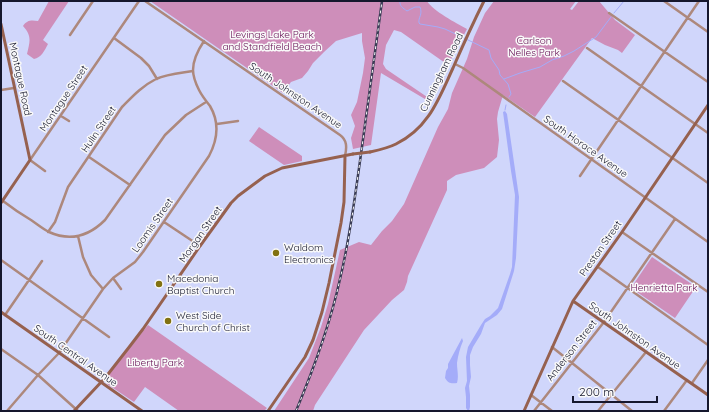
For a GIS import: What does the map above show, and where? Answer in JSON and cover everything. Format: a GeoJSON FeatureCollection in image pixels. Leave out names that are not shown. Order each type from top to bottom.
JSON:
{"type":"FeatureCollection","features":[{"type":"Feature","properties":{"kind":"street"},"geometry":{"type":"LineString","coordinates":[[70,35],[93,1]]}},
{"type":"Feature","properties":{"kind":"street","name":"Montague Street"},"geometry":{"type":"LineString","coordinates":[[2,202],[139,1]]}},
{"type":"Feature","properties":{"kind":"street","name":"South Johnston Avenue"},"geometry":{"type":"LineString","coordinates":[[145,1],[344,138],[346,145],[346,156]]}},
{"type":"Feature","properties":{"kind":"street","name":"Cunningham Road"},"geometry":{"type":"LineString","coordinates":[[346,156],[370,152],[396,144],[421,126],[435,107],[484,1]]}},
{"type":"Feature","properties":{"kind":"street"},"geometry":{"type":"LineString","coordinates":[[664,1],[708,32]]}},
{"type":"Feature","properties":{"kind":"street"},"geometry":{"type":"LineString","coordinates":[[580,176],[699,1]]}},
{"type":"Feature","properties":{"kind":"street"},"geometry":{"type":"LineString","coordinates":[[609,13],[708,82]]}},
{"type":"Feature","properties":{"kind":"street","name":"Montague Road"},"geometry":{"type":"LineString","coordinates":[[1,24],[30,160]]}},
{"type":"Feature","properties":{"kind":"street"},"geometry":{"type":"LineString","coordinates":[[114,38],[141,58],[149,66],[157,79]]}},
{"type":"Feature","properties":{"kind":"street"},"geometry":{"type":"LineString","coordinates":[[193,71],[194,61],[204,41]]}},
{"type":"Feature","properties":{"kind":"street"},"geometry":{"type":"LineString","coordinates":[[588,48],[708,133]]}},
{"type":"Feature","properties":{"kind":"street","name":"South Horace Avenue"},"geometry":{"type":"LineString","coordinates":[[455,64],[463,68],[708,242]]}},
{"type":"Feature","properties":{"kind":"street","name":"Hulin Street"},"geometry":{"type":"LineString","coordinates":[[48,232],[55,222],[68,187],[122,107],[145,86],[157,79],[178,73],[193,71]]}},
{"type":"Feature","properties":{"kind":"street","name":"Loomis Street"},"geometry":{"type":"LineString","coordinates":[[7,411],[59,352],[103,289],[113,278],[135,262],[143,252],[212,151],[217,135],[217,124],[210,106],[206,102],[196,83],[193,71]]}},
{"type":"Feature","properties":{"kind":"street"},"geometry":{"type":"LineString","coordinates":[[563,82],[708,183]]}},
{"type":"Feature","properties":{"kind":"street"},"geometry":{"type":"LineString","coordinates":[[1,90],[14,88]]}},
{"type":"Feature","properties":{"kind":"street"},"geometry":{"type":"LineString","coordinates":[[2,202],[48,232],[62,237],[78,236],[91,231],[105,220],[165,135],[186,115],[206,102]]}},
{"type":"Feature","properties":{"kind":"street","name":"Preston Street"},"geometry":{"type":"LineString","coordinates":[[524,411],[573,301],[598,267],[708,105]]}},
{"type":"Feature","properties":{"kind":"street"},"geometry":{"type":"LineString","coordinates":[[61,116],[69,121]]}},
{"type":"Feature","properties":{"kind":"street"},"geometry":{"type":"LineString","coordinates":[[217,124],[238,121]]}},
{"type":"Feature","properties":{"kind":"street"},"geometry":{"type":"LineString","coordinates":[[268,411],[305,357],[313,340],[322,312],[338,243],[344,202],[346,156]]}},
{"type":"Feature","properties":{"kind":"street","name":"Morgan Street"},"geometry":{"type":"LineString","coordinates":[[76,410],[101,382],[143,329],[200,246],[231,203],[238,196],[265,176],[285,167],[346,156]]}},
{"type":"Feature","properties":{"kind":"street"},"geometry":{"type":"LineString","coordinates":[[89,157],[130,185]]}},
{"type":"Feature","properties":{"kind":"street"},"geometry":{"type":"LineString","coordinates":[[30,160],[45,171]]}},
{"type":"Feature","properties":{"kind":"street","name":"Anderson Street"},"geometry":{"type":"LineString","coordinates":[[534,411],[604,322],[675,219]]}},
{"type":"Feature","properties":{"kind":"street"},"geometry":{"type":"LineString","coordinates":[[164,222],[200,246]]}},
{"type":"Feature","properties":{"kind":"street"},"geometry":{"type":"LineString","coordinates":[[622,232],[708,292]]}},
{"type":"Feature","properties":{"kind":"street"},"geometry":{"type":"LineString","coordinates":[[78,236],[83,257],[91,275],[103,289]]}},
{"type":"Feature","properties":{"kind":"street"},"geometry":{"type":"LineString","coordinates":[[1,260],[109,337]]}},
{"type":"Feature","properties":{"kind":"street"},"geometry":{"type":"LineString","coordinates":[[5,315],[42,261]]}},
{"type":"Feature","properties":{"kind":"street"},"geometry":{"type":"LineString","coordinates":[[598,267],[708,345]]}},
{"type":"Feature","properties":{"kind":"street"},"geometry":{"type":"LineString","coordinates":[[113,278],[121,289]]}},
{"type":"Feature","properties":{"kind":"street","name":"South Johnston Avenue"},"geometry":{"type":"LineString","coordinates":[[573,301],[708,395]]}},
{"type":"Feature","properties":{"kind":"street","name":"South Central Avenue"},"geometry":{"type":"LineString","coordinates":[[1,312],[142,411]]}},
{"type":"Feature","properties":{"kind":"street"},"geometry":{"type":"LineString","coordinates":[[552,347],[632,411]]}},
{"type":"Feature","properties":{"kind":"street"},"geometry":{"type":"LineString","coordinates":[[1,349],[38,375],[76,410]]}},
{"type":"Feature","properties":{"kind":"street"},"geometry":{"type":"LineString","coordinates":[[598,411],[646,352]]}},
{"type":"Feature","properties":{"kind":"street"},"geometry":{"type":"LineString","coordinates":[[692,383],[708,360]]}},
{"type":"Feature","properties":{"kind":"street"},"geometry":{"type":"LineString","coordinates":[[664,411],[687,380]]}},
{"type":"Feature","properties":{"kind":"street"},"geometry":{"type":"LineString","coordinates":[[531,395],[552,411]]}},
{"type":"Feature","properties":{"kind":"green space"},"geometry":{"type":"Polygon","coordinates":[[[49,1],[69,1],[43,40],[48,44],[44,51],[39,57],[34,59],[27,54],[30,39],[23,26],[29,21],[38,21],[49,1]]]}},
{"type":"Feature","properties":{"kind":"green space","name":"Levings Lake Park and Standfield Beach"},"geometry":{"type":"Polygon","coordinates":[[[150,1],[427,1],[439,13],[467,29],[448,65],[401,32],[394,30],[386,45],[383,64],[386,69],[433,101],[430,102],[381,73],[371,145],[353,149],[351,138],[355,126],[351,115],[357,102],[365,58],[362,33],[336,41],[313,63],[302,78],[291,82],[283,93],[150,1]]]}},
{"type":"Feature","properties":{"kind":"green space","name":"Carlson Nelles Park"},"geometry":{"type":"Polygon","coordinates":[[[494,1],[576,1],[570,9],[572,10],[579,1],[599,1],[615,20],[635,35],[622,53],[592,38],[535,117],[503,95],[497,119],[499,140],[497,157],[484,168],[456,175],[447,181],[447,190],[408,276],[404,290],[392,300],[364,330],[315,405],[313,411],[274,411],[309,358],[328,304],[340,250],[359,242],[371,245],[392,221],[404,204],[438,127],[448,109],[452,93],[467,59],[474,37],[485,13],[494,1]]]}},
{"type":"Feature","properties":{"kind":"green space"},"geometry":{"type":"Polygon","coordinates":[[[259,127],[302,156],[302,161],[284,165],[249,141],[259,127]]]}},
{"type":"Feature","properties":{"kind":"green space","name":"Henrietta Park"},"geometry":{"type":"Polygon","coordinates":[[[652,257],[696,287],[675,318],[631,288],[652,257]]]}},
{"type":"Feature","properties":{"kind":"green space","name":"Liberty Park"},"geometry":{"type":"Polygon","coordinates":[[[148,325],[267,408],[264,411],[179,411],[145,387],[134,402],[107,384],[106,378],[148,325]]]}},
{"type":"Feature","properties":{"kind":"water"},"geometry":{"type":"Polygon","coordinates":[[[505,111],[507,114],[519,197],[516,258],[514,271],[502,309],[497,315],[485,323],[470,355],[470,407],[468,411],[466,408],[465,388],[467,381],[466,357],[468,347],[485,319],[498,308],[512,267],[515,195],[503,112],[505,111]]]}},
{"type":"Feature","properties":{"kind":"water"},"geometry":{"type":"Polygon","coordinates":[[[462,338],[463,341],[457,363],[457,383],[451,383],[445,378],[446,371],[448,364],[462,338]]]}},
{"type":"Feature","properties":{"kind":"waterway"},"geometry":{"type":"LineString","coordinates":[[400,1],[401,6],[407,11],[415,7],[420,7],[420,24],[445,29],[489,50],[491,58],[499,70],[500,75],[508,84],[511,94],[509,97]]}},
{"type":"Feature","properties":{"kind":"waterway"},"geometry":{"type":"LineString","coordinates":[[614,13],[624,1]]}},
{"type":"Feature","properties":{"kind":"waterway"},"geometry":{"type":"LineString","coordinates":[[504,79],[540,67],[552,60],[574,51],[596,37],[611,17]]}},
{"type":"Feature","properties":{"kind":"waterway"},"geometry":{"type":"LineString","coordinates":[[505,110],[506,105]]}},
{"type":"Feature","properties":{"kind":"railway"},"geometry":{"type":"LineString","coordinates":[[296,411],[326,330],[344,264],[382,1]]}},
{"type":"Feature","properties":{"kind":"place","name":"Waldom Electronics"},"geometry":{"type":"Point","coordinates":[276,253]}},
{"type":"Feature","properties":{"kind":"place","name":"Macedonia Baptist Church"},"geometry":{"type":"Point","coordinates":[159,284]}},
{"type":"Feature","properties":{"kind":"place","name":"West Side Church of Christ"},"geometry":{"type":"Point","coordinates":[168,321]}}]}
